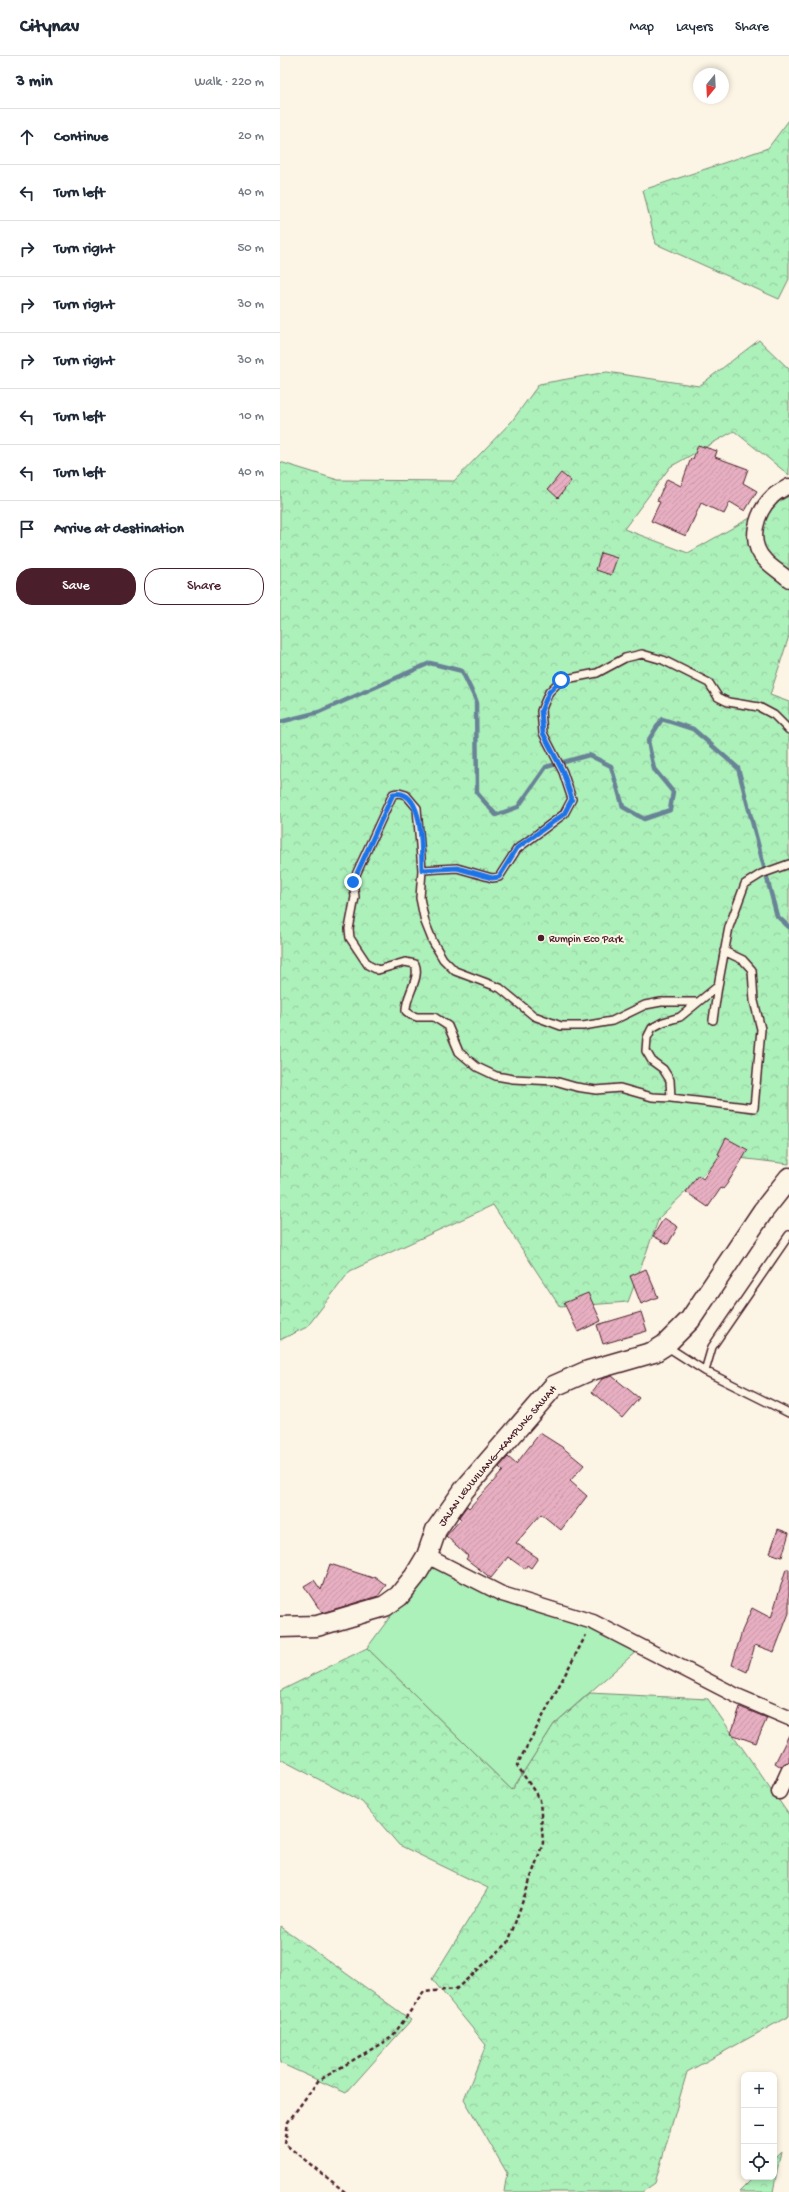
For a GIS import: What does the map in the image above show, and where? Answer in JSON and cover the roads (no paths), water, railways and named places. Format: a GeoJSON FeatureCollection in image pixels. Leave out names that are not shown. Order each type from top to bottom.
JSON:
{"type":"FeatureCollection","features":[{"type":"Feature","properties":{"kind":"main road","name":"JALAN LEUWILIANG–KAMPUNG SAWAH"},"geometry":{"type":"LineString","coordinates":[[280,1627],[317,1626],[385,1606],[399,1596],[415,1576],[427,1556],[436,1530],[464,1490],[554,1386],[588,1371],[654,1352],[664,1345],[690,1320],[763,1211],[789,1178]]}},
{"type":"Feature","properties":{"kind":"street"},"geometry":{"type":"LineString","coordinates":[[789,486],[773,496],[760,514],[754,532],[756,547],[765,560],[789,580]]}},
{"type":"Feature","properties":{"kind":"street"},"geometry":{"type":"LineString","coordinates":[[427,1556],[502,1594],[593,1622],[737,1696],[789,1718]]}},
{"type":"Feature","properties":{"kind":"street"},"geometry":{"type":"LineString","coordinates":[[778,1792],[789,1770]]}},
{"type":"Feature","properties":{"kind":"lane"},"geometry":{"type":"LineString","coordinates":[[422,870],[457,868],[492,878],[499,877],[517,848],[564,814],[572,799],[563,772],[543,733],[541,711],[549,692],[561,680],[597,674],[625,658],[642,654],[663,660],[709,683],[718,698],[728,702],[760,706],[774,715],[789,730]]}},
{"type":"Feature","properties":{"kind":"lane"},"geometry":{"type":"LineString","coordinates":[[696,1002],[668,1002],[645,1005],[612,1021],[583,1026],[561,1026],[546,1022],[534,1016],[500,988],[455,971],[443,959],[433,942],[425,922],[420,898],[422,870],[417,808],[406,795],[399,793],[393,794],[353,882],[355,897],[349,929],[350,938],[368,965],[373,969],[383,970],[405,962],[415,964],[416,975],[406,1006],[406,1011],[411,1015],[434,1017],[448,1026],[459,1052],[477,1067],[496,1076],[513,1079],[555,1081],[576,1087],[596,1090],[620,1088],[652,1097],[754,1108],[761,1029],[754,1001],[752,970],[743,960],[724,952]]}},
{"type":"Feature","properties":{"kind":"lane"},"geometry":{"type":"LineString","coordinates":[[713,1020],[729,927],[745,884],[761,874],[787,864]]}},
{"type":"Feature","properties":{"kind":"lane"},"geometry":{"type":"LineString","coordinates":[[671,1098],[670,1080],[663,1069],[652,1061],[646,1051],[647,1038],[652,1028],[663,1022],[680,1017],[696,1002],[718,986]]}},
{"type":"Feature","properties":{"kind":"lane"},"geometry":{"type":"LineString","coordinates":[[705,1371],[712,1347],[789,1235]]}},
{"type":"Feature","properties":{"kind":"lane"},"geometry":{"type":"LineString","coordinates":[[664,1345],[705,1371],[789,1413]]}},
{"type":"Feature","properties":{"kind":"waterway"},"geometry":{"type":"LineString","coordinates":[[280,722],[319,712],[430,663],[462,671],[476,700],[477,793],[496,815],[518,807],[546,767],[589,755],[611,766],[623,807],[644,819],[670,810],[673,792],[654,769],[648,741],[662,719],[693,729],[738,768],[777,916],[789,927]]}},
{"type":"Feature","properties":{"kind":"place","name":"Rumpin Eco Park"},"geometry":{"type":"Point","coordinates":[541,938]}}]}
